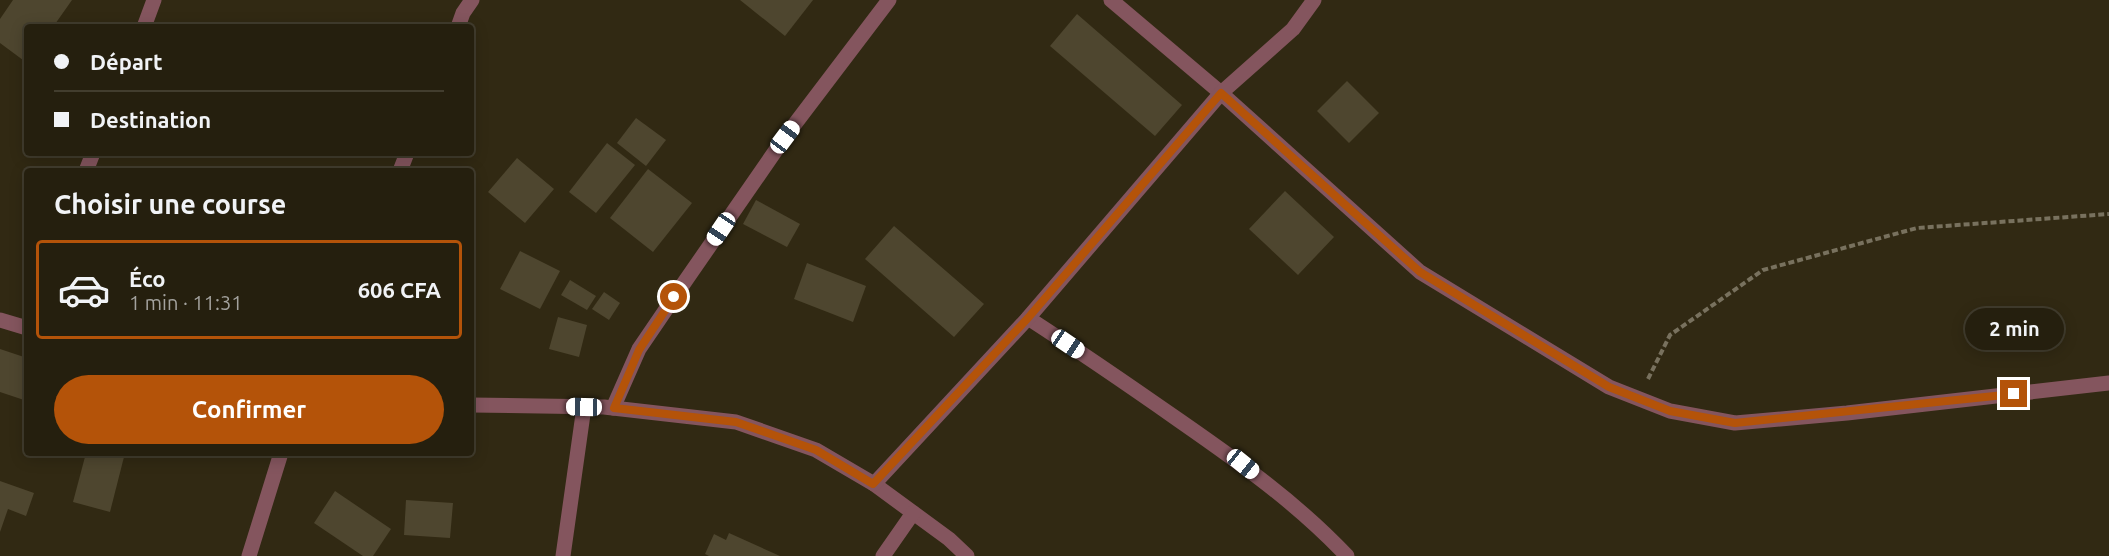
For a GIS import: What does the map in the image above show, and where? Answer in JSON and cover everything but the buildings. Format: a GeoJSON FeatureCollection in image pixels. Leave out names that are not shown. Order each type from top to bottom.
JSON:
{"type":"FeatureCollection","features":[{"type":"Feature","properties":{"kind":"street"},"geometry":{"type":"LineString","coordinates":[[145,24],[154,0]]}},
{"type":"Feature","properties":{"kind":"street"},"geometry":{"type":"LineString","coordinates":[[459,24],[472,0]]}},
{"type":"Feature","properties":{"kind":"street"},"geometry":{"type":"LineString","coordinates":[[614,408],[639,350],[686,280],[785,137],[889,0]]}},
{"type":"Feature","properties":{"kind":"street"},"geometry":{"type":"LineString","coordinates":[[1111,0],[1221,93],[1420,272],[1609,387],[1670,411],[1735,423],[1847,413],[2109,383]]}},
{"type":"Feature","properties":{"kind":"street"},"geometry":{"type":"LineString","coordinates":[[873,484],[1028,318],[1221,93],[1293,29],[1314,0]]}},
{"type":"Feature","properties":{"kind":"street"},"geometry":{"type":"LineString","coordinates":[[1028,318],[1243,464],[1317,524],[1347,556]]}},
{"type":"Feature","properties":{"kind":"street"},"geometry":{"type":"LineString","coordinates":[[0,320],[24,325]]}},
{"type":"Feature","properties":{"kind":"street"},"geometry":{"type":"LineString","coordinates":[[474,405],[614,408],[736,422],[816,450],[873,484],[949,539],[967,556]]}},
{"type":"Feature","properties":{"kind":"street"},"geometry":{"type":"LineString","coordinates":[[563,556],[584,407]]}},
{"type":"Feature","properties":{"kind":"street"},"geometry":{"type":"LineString","coordinates":[[249,556],[279,456]]}},
{"type":"Feature","properties":{"kind":"street"},"geometry":{"type":"LineString","coordinates":[[883,556],[913,513]]}},
{"type":"Feature","properties":{"kind":"path"},"geometry":{"type":"LineString","coordinates":[[1640,399],[1670,335],[1763,270],[1917,228],[2109,214]]}},
{"type":"Feature","properties":{"kind":"route"},"geometry":{"type":"LineString","coordinates":[[674,297],[639,350],[614,408],[736,422],[816,450],[873,484],[1028,318],[1221,93],[1420,272],[1609,387],[1670,411],[1735,423],[2014,394]]}}]}
